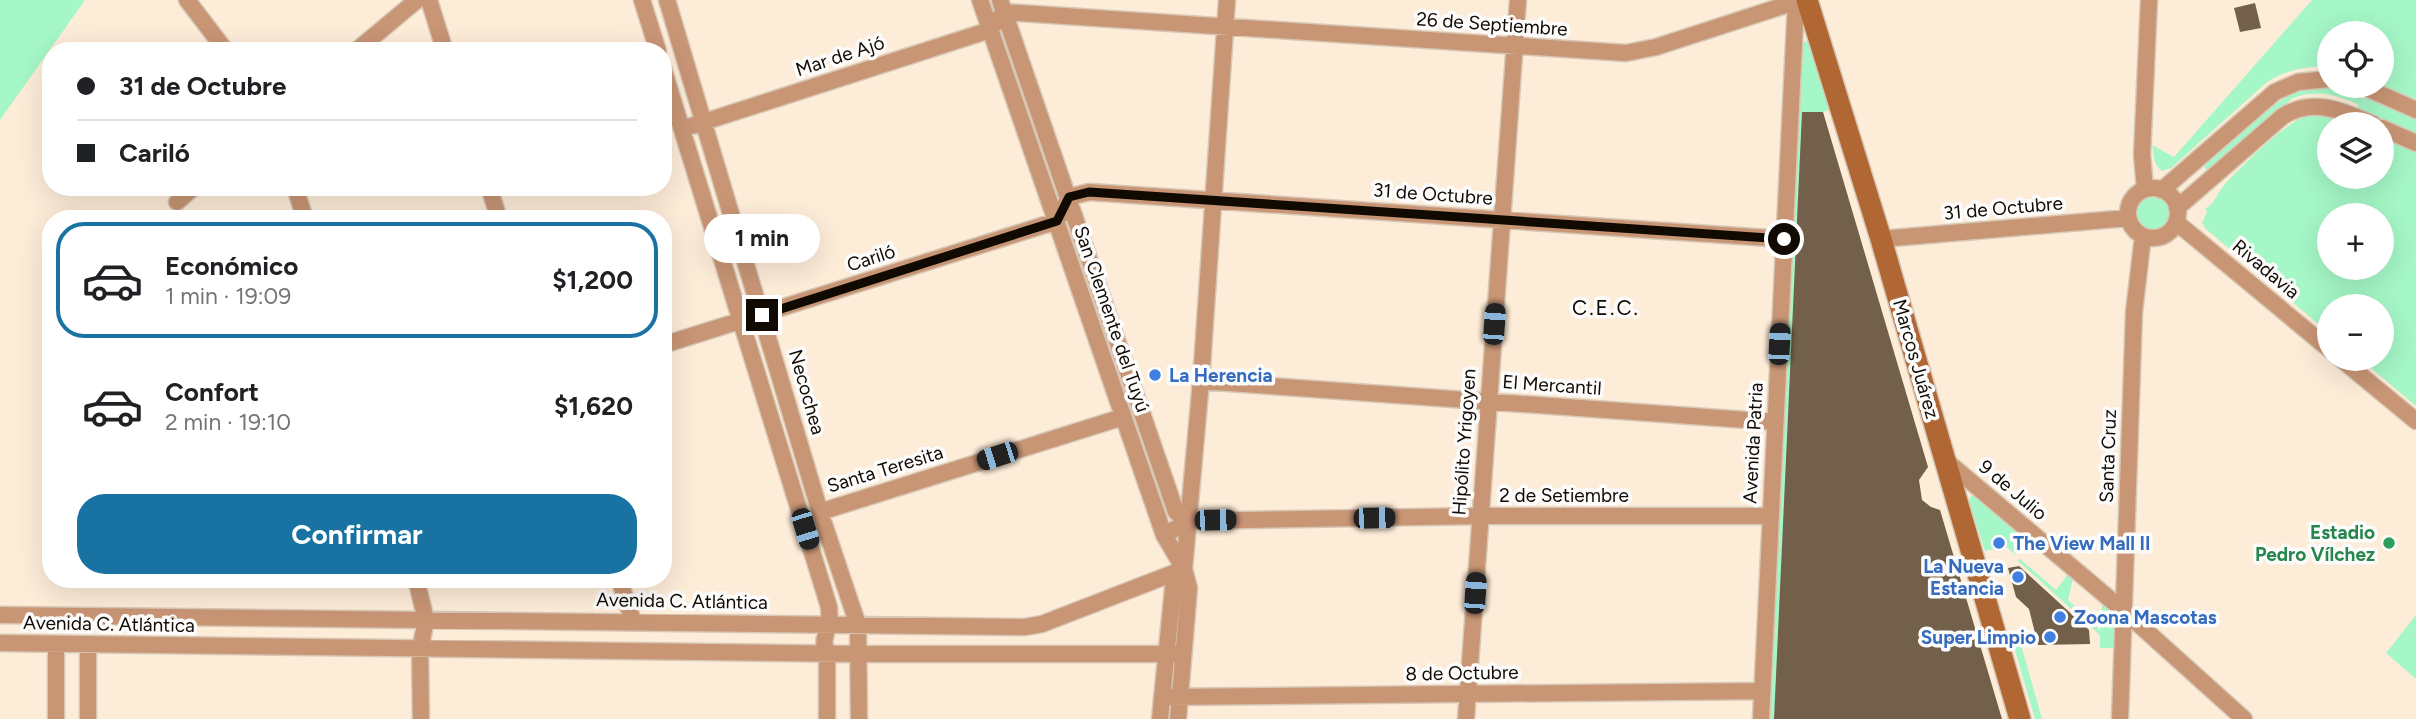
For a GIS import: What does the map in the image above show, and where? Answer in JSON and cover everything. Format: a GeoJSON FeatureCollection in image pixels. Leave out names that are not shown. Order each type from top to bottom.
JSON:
{"type":"FeatureCollection","features":[{"type":"Feature","properties":{"kind":"main road","name":"Marcos Juárez"},"geometry":{"type":"LineString","coordinates":[[1802,1],[1881,239],[2020,719]]}},
{"type":"Feature","properties":{"kind":"street"},"geometry":{"type":"LineString","coordinates":[[187,0],[219,42]]}},
{"type":"Feature","properties":{"kind":"street"},"geometry":{"type":"LineString","coordinates":[[367,42],[417,0]]}},
{"type":"Feature","properties":{"kind":"street"},"geometry":{"type":"LineString","coordinates":[[429,0],[442,42]]}},
{"type":"Feature","properties":{"kind":"street"},"geometry":{"type":"LineString","coordinates":[[642,0],[655,42]]}},
{"type":"Feature","properties":{"kind":"street","name":"Necochea"},"geometry":{"type":"LineString","coordinates":[[667,0],[820,512],[858,625],[859,719]]}},
{"type":"Feature","properties":{"kind":"street","name":"San Clemente del Tuyú"},"geometry":{"type":"LineString","coordinates":[[980,0],[1164,535],[1184,569]]}},
{"type":"Feature","properties":{"kind":"street"},"geometry":{"type":"LineString","coordinates":[[1178,719],[1189,588],[1184,569],[1201,381],[1227,0]]}},
{"type":"Feature","properties":{"kind":"street","name":"Hipólito Yrigoyen"},"geometry":{"type":"LineString","coordinates":[[1466,719],[1518,0]]}},
{"type":"Feature","properties":{"kind":"street"},"geometry":{"type":"LineString","coordinates":[[2145,190],[2142,155],[2149,0]]}},
{"type":"Feature","properties":{"kind":"street","name":"26 de Septiembre"},"geometry":{"type":"LineString","coordinates":[[1002,6],[1225,27],[1626,53],[1656,47],[1802,1]]}},
{"type":"Feature","properties":{"kind":"street","name":"Avenida Patria"},"geometry":{"type":"LineString","coordinates":[[1761,719],[1784,239],[1802,1]]}},
{"type":"Feature","properties":{"kind":"street"},"geometry":{"type":"LineString","coordinates":[[990,30],[1002,6]]}},
{"type":"Feature","properties":{"kind":"street","name":"San Clemente del Tuyú"},"geometry":{"type":"LineString","coordinates":[[1002,6],[1074,195],[1176,512],[1189,520]]}},
{"type":"Feature","properties":{"kind":"street","name":"Mar de Ajó"},"geometry":{"type":"LineString","coordinates":[[682,129],[990,30]]}},
{"type":"Feature","properties":{"kind":"street"},"geometry":{"type":"LineString","coordinates":[[2162,190],[2275,92],[2298,82],[2317,80]]}},
{"type":"Feature","properties":{"kind":"street"},"geometry":{"type":"LineString","coordinates":[[672,97],[829,607],[829,625],[824,633],[827,654],[827,719]]}},
{"type":"Feature","properties":{"kind":"street"},"geometry":{"type":"LineString","coordinates":[[2388,98],[2416,110]]}},
{"type":"Feature","properties":{"kind":"street"},"geometry":{"type":"LineString","coordinates":[[2177,215],[2172,197],[2162,190],[2145,190],[2138,193],[2129,204],[2128,218],[2133,229],[2150,238],[2163,236],[2169,233],[2177,215],[2283,117],[2294,110],[2319,106],[2343,112]]}},
{"type":"Feature","properties":{"kind":"street"},"geometry":{"type":"LineString","coordinates":[[2394,134],[2416,144]]}},
{"type":"Feature","properties":{"kind":"street","name":"31 de Octubre"},"geometry":{"type":"LineString","coordinates":[[1074,195],[1089,192],[1784,239]]}},
{"type":"Feature","properties":{"kind":"street"},"geometry":{"type":"LineString","coordinates":[[1057,221],[1074,195]]}},
{"type":"Feature","properties":{"kind":"street"},"geometry":{"type":"LineString","coordinates":[[177,202],[184,196]]}},
{"type":"Feature","properties":{"kind":"street","name":"Rivadavia"},"geometry":{"type":"LineString","coordinates":[[2177,215],[2317,338]]}},
{"type":"Feature","properties":{"kind":"street","name":"31 de Octubre"},"geometry":{"type":"LineString","coordinates":[[1881,239],[2128,218]]}},
{"type":"Feature","properties":{"kind":"street","name":"Cariló"},"geometry":{"type":"LineString","coordinates":[[672,342],[1057,221]]}},
{"type":"Feature","properties":{"kind":"street","name":"Santa Cruz"},"geometry":{"type":"LineString","coordinates":[[2120,719],[2134,312],[2143,236]]}},
{"type":"Feature","properties":{"kind":"street"},"geometry":{"type":"LineString","coordinates":[[2356,371],[2416,421]]}},
{"type":"Feature","properties":{"kind":"street","name":"El Mercantil"},"geometry":{"type":"LineString","coordinates":[[1201,381],[1775,422]]}},
{"type":"Feature","properties":{"kind":"street","name":"Santa Teresita"},"geometry":{"type":"LineString","coordinates":[[820,512],[1123,416]]}},
{"type":"Feature","properties":{"kind":"street","name":"9 de Julio"},"geometry":{"type":"LineString","coordinates":[[1944,459],[2124,611],[2244,719]]}},
{"type":"Feature","properties":{"kind":"street","name":"2 de Setiembre"},"geometry":{"type":"LineString","coordinates":[[1189,520],[1771,516]]}},
{"type":"Feature","properties":{"kind":"street"},"geometry":{"type":"LineString","coordinates":[[1164,535],[1189,520]]}},
{"type":"Feature","properties":{"kind":"street"},"geometry":{"type":"LineString","coordinates":[[1160,719],[1173,588],[1184,569]]}},
{"type":"Feature","properties":{"kind":"street","name":"Avenida C. Atlántica"},"geometry":{"type":"LineString","coordinates":[[0,615],[633,621],[1004,628],[1042,624],[1184,569]]}},
{"type":"Feature","properties":{"kind":"street"},"geometry":{"type":"LineString","coordinates":[[418,588],[426,620],[420,650],[421,719]]}},
{"type":"Feature","properties":{"kind":"street"},"geometry":{"type":"LineString","coordinates":[[622,588],[633,621]]}},
{"type":"Feature","properties":{"kind":"street","name":"Avenida C. Atlántica"},"geometry":{"type":"LineString","coordinates":[[0,643],[827,654],[1182,654]]}},
{"type":"Feature","properties":{"kind":"street"},"geometry":{"type":"LineString","coordinates":[[56,644],[56,719]]}},
{"type":"Feature","properties":{"kind":"street"},"geometry":{"type":"LineString","coordinates":[[88,645],[88,719]]}},
{"type":"Feature","properties":{"kind":"street","name":"8 de Octubre"},"geometry":{"type":"LineString","coordinates":[[1161,697],[1762,691]]}},
{"type":"Feature","properties":{"kind":"green space"},"geometry":{"type":"Polygon","coordinates":[[[0,0],[85,0],[55,42],[42,42],[42,61],[0,120],[0,0]]]}},
{"type":"Feature","properties":{"kind":"green space"},"geometry":{"type":"Polygon","coordinates":[[[2312,0],[2416,0],[2416,406],[2374,371],[2394,371],[2394,294],[2317,294],[2317,323],[2202,223],[2207,212],[2205,209],[2254,155],[2290,125],[2310,115],[2317,115],[2317,189],[2394,189],[2394,112],[2354,112],[2359,105],[2343,98],[2394,98],[2394,21],[2317,21],[2317,67],[2296,70],[2266,83],[2171,168],[2162,171],[2159,169],[2152,145],[2174,157],[2312,0]]]}},
{"type":"Feature","properties":{"kind":"green space"},"geometry":{"type":"Polygon","coordinates":[[[1803,43],[1809,43],[1829,110],[1823,112],[1774,719],[1770,719],[1799,112],[1803,43]]]}},
{"type":"Feature","properties":{"kind":"green space"},"geometry":{"type":"Polygon","coordinates":[[[2317,87],[2317,94],[2293,98],[2207,170],[2203,165],[2270,108],[2294,92],[2317,87]]]}},
{"type":"Feature","properties":{"kind":"green space"},"geometry":{"type":"Polygon","coordinates":[[[2153,197],[2164,202],[2169,213],[2164,224],[2153,229],[2142,224],[2137,213],[2142,202],[2153,197]]]}},
{"type":"Feature","properties":{"kind":"green space"},"geometry":{"type":"Polygon","coordinates":[[[1976,495],[2015,527],[2016,555],[2005,546],[1985,551],[1969,501],[1971,496],[1976,495]]]}},
{"type":"Feature","properties":{"kind":"green space"},"geometry":{"type":"Polygon","coordinates":[[[2020,559],[2056,590],[2068,574],[2073,578],[2068,600],[2100,630],[2102,605],[2108,610],[2115,624],[2114,648],[2100,648],[2100,635],[2017,560],[2020,559]]]}},
{"type":"Feature","properties":{"kind":"green space"},"geometry":{"type":"Polygon","coordinates":[[[2416,615],[2416,679],[2386,653],[2416,615]]]}},
{"type":"Feature","properties":{"kind":"green space"},"geometry":{"type":"Polygon","coordinates":[[[2021,645],[2042,719],[2035,719],[2014,647],[2021,645]]]}},
{"type":"Feature","properties":{"kind":"building"},"geometry":{"type":"Polygon","coordinates":[[[2255,3],[2261,28],[2240,32],[2234,8],[2255,3]]]}},
{"type":"Feature","properties":{"kind":"building"},"geometry":{"type":"Polygon","coordinates":[[[1802,112],[1823,112],[1928,467],[1919,480],[1922,500],[1940,510],[2002,719],[1774,719],[1802,112]]]}},
{"type":"Feature","properties":{"kind":"building"},"geometry":{"type":"Polygon","coordinates":[[[2019,566],[2089,630],[2090,644],[2038,645],[2029,609],[2016,597],[2008,568],[2019,566]]]}},
{"type":"Feature","properties":{"kind":"place","name":"La Herencia"},"geometry":{"type":"Point","coordinates":[1155,375]}},
{"type":"Feature","properties":{"kind":"place","name":"The View Mall II"},"geometry":{"type":"Point","coordinates":[1999,543]}},
{"type":"Feature","properties":{"kind":"place","name":"Estadio Pedro Vílchez"},"geometry":{"type":"Point","coordinates":[2389,543]}},
{"type":"Feature","properties":{"kind":"place","name":"La Nueva Estancia"},"geometry":{"type":"Point","coordinates":[2018,577]}},
{"type":"Feature","properties":{"kind":"place","name":"Zoona Mascotas"},"geometry":{"type":"Point","coordinates":[2060,617]}},
{"type":"Feature","properties":{"kind":"place","name":"Super Limpio"},"geometry":{"type":"Point","coordinates":[2050,637]}},
{"type":"Feature","properties":{"kind":"district","name":"C.E.C."},"geometry":{"type":"Point","coordinates":[1606,307]}},
{"type":"Feature","properties":{"kind":"route"},"geometry":{"type":"LineString","coordinates":[[762,315],[1057,221],[1069,197],[1089,192],[1784,239]]}}]}
